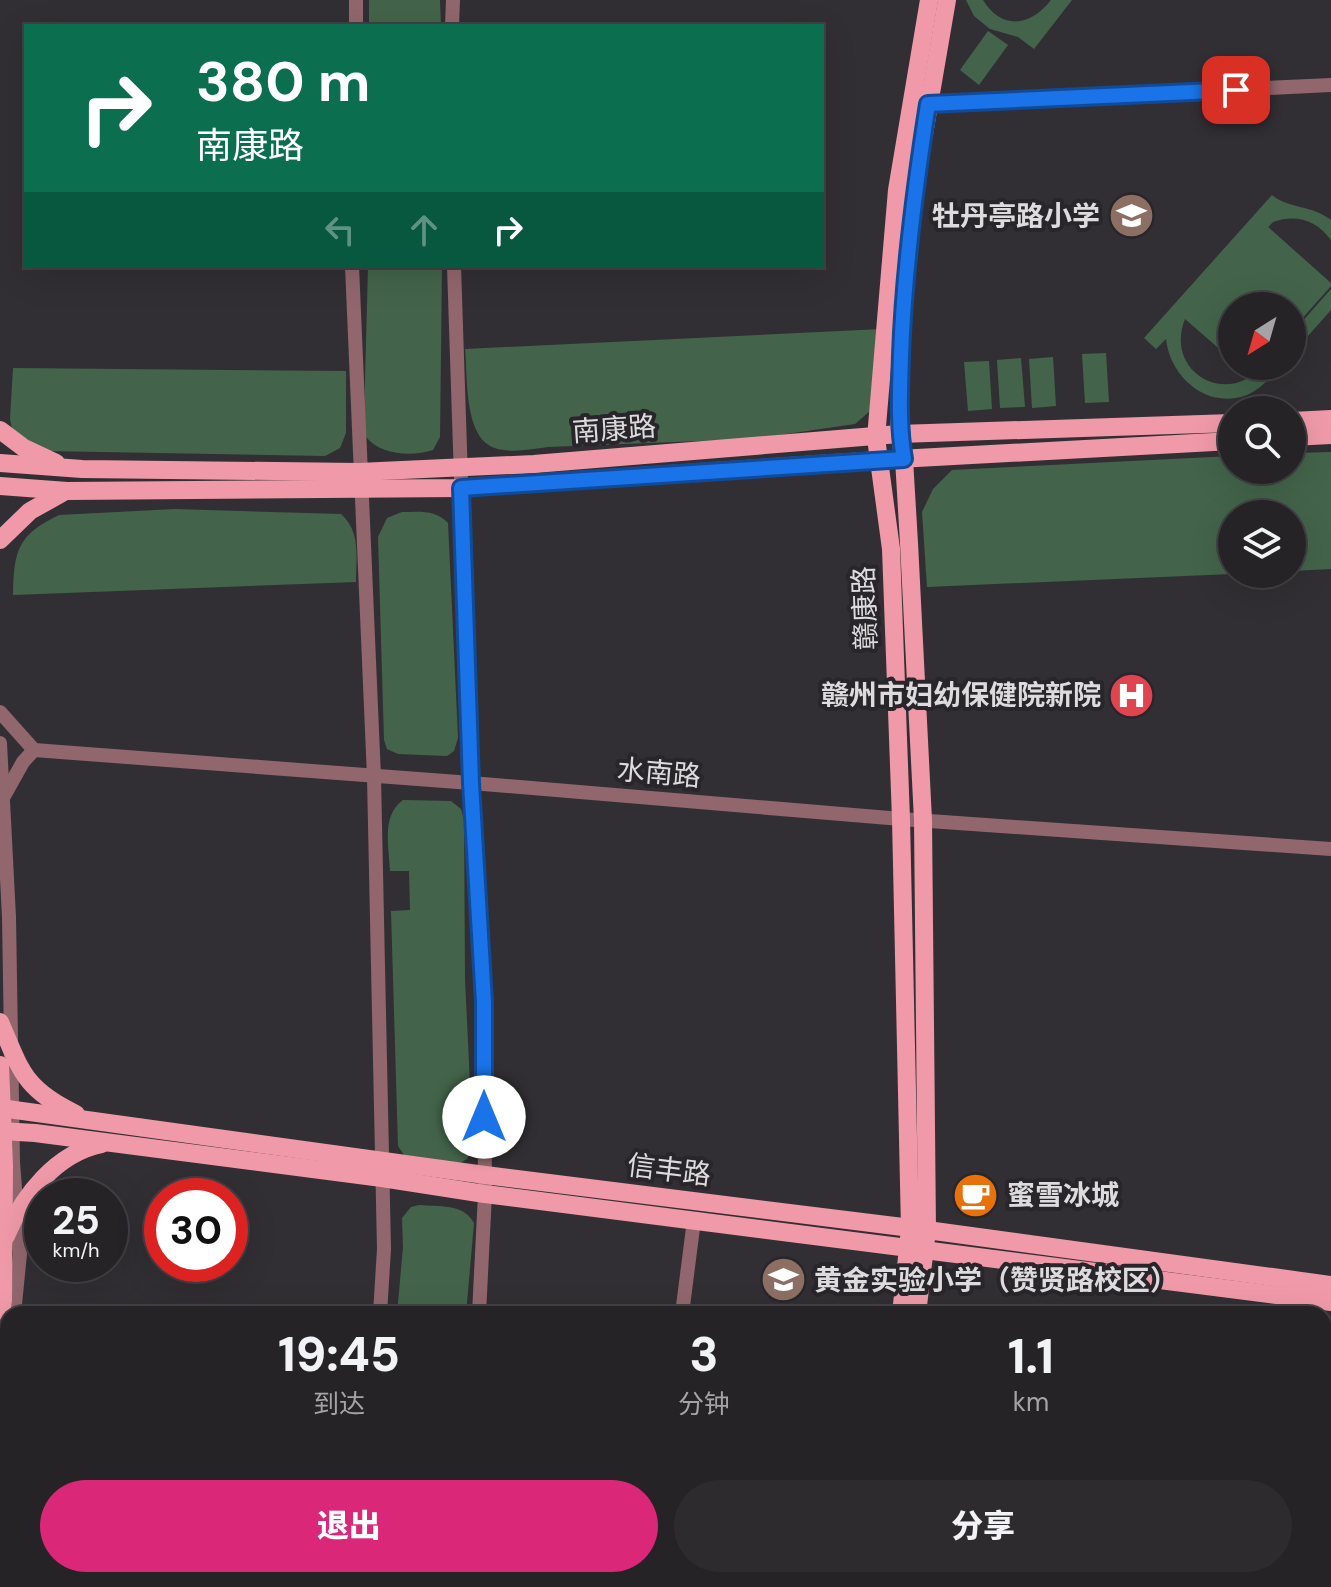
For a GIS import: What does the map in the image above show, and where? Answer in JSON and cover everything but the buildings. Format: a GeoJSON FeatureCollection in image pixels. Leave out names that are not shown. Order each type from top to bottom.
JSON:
{"type":"FeatureCollection","features":[{"type":"Feature","properties":{"kind":"main road","name":"赣康路"},"geometry":{"type":"LineString","coordinates":[[903,1306],[918,1239],[891,549],[876,438],[897,190],[929,0]]}},
{"type":"Feature","properties":{"kind":"main road","name":"赣康路"},"geometry":{"type":"LineString","coordinates":[[917,1306],[923,820],[904,459],[899,434],[903,291],[913,198],[947,0]]}},
{"type":"Feature","properties":{"kind":"main road"},"geometry":{"type":"LineString","coordinates":[[1306,420],[1331,419]]}},
{"type":"Feature","properties":{"kind":"main road","name":"南康路"},"geometry":{"type":"LineString","coordinates":[[0,486],[67,491],[360,481],[461,466],[534,464],[899,434],[1218,423]]}},
{"type":"Feature","properties":{"kind":"main road"},"geometry":{"type":"LineString","coordinates":[[0,430],[37,456],[82,469]]}},
{"type":"Feature","properties":{"kind":"main road"},"geometry":{"type":"LineString","coordinates":[[1306,436],[1331,435]]}},
{"type":"Feature","properties":{"kind":"main road","name":"南康路"},"geometry":{"type":"LineString","coordinates":[[0,463],[461,488],[880,460],[1218,442]]}},
{"type":"Feature","properties":{"kind":"main road"},"geometry":{"type":"LineString","coordinates":[[0,540],[30,511],[67,491]]}},
{"type":"Feature","properties":{"kind":"main road"},"geometry":{"type":"LineString","coordinates":[[0,1022],[6,1060],[1,1306]]}},
{"type":"Feature","properties":{"kind":"main road"},"geometry":{"type":"LineString","coordinates":[[6,1060],[22,1072],[41,1095],[85,1119]]}},
{"type":"Feature","properties":{"kind":"main road","name":"信丰路"},"geometry":{"type":"LineString","coordinates":[[4,1109],[85,1119],[485,1184],[918,1239],[1331,1285]]}},
{"type":"Feature","properties":{"kind":"main road","name":"信丰路"},"geometry":{"type":"LineString","coordinates":[[4,1131],[382,1169]]}},
{"type":"Feature","properties":{"kind":"main road"},"geometry":{"type":"LineString","coordinates":[[3,1243],[17,1213],[38,1183],[82,1151],[110,1143]]}},
{"type":"Feature","properties":{"kind":"main road","name":"信丰路"},"geometry":{"type":"LineString","coordinates":[[485,1184],[694,1220],[918,1239],[1331,1302]]}},
{"type":"Feature","properties":{"kind":"street"},"geometry":{"type":"LineString","coordinates":[[356,0],[356,24]]}},
{"type":"Feature","properties":{"kind":"street"},"geometry":{"type":"LineString","coordinates":[[452,24],[453,0]]}},
{"type":"Feature","properties":{"kind":"street"},"geometry":{"type":"LineString","coordinates":[[928,104],[1331,85]]}},
{"type":"Feature","properties":{"kind":"street"},"geometry":{"type":"LineString","coordinates":[[352,268],[374,777],[384,1249],[380,1306]]}},
{"type":"Feature","properties":{"kind":"street"},"geometry":{"type":"LineString","coordinates":[[454,268],[471,783],[484,1002],[485,1184],[479,1306]]}},
{"type":"Feature","properties":{"kind":"street"},"geometry":{"type":"LineString","coordinates":[[0,712],[34,750],[23,762],[4,798]]}},
{"type":"Feature","properties":{"kind":"street"},"geometry":{"type":"LineString","coordinates":[[0,743],[4,798],[6,1060]]}},
{"type":"Feature","properties":{"kind":"street","name":"水南路"},"geometry":{"type":"LineString","coordinates":[[34,750],[901,819],[1331,849]]}},
{"type":"Feature","properties":{"kind":"street"},"geometry":{"type":"LineString","coordinates":[[4,1131],[20,1254],[15,1306]]}},
{"type":"Feature","properties":{"kind":"street"},"geometry":{"type":"LineString","coordinates":[[683,1306],[694,1220]]}},
{"type":"Feature","properties":{"kind":"green space"},"geometry":{"type":"Polygon","coordinates":[[[369,0],[440,0],[441,24],[369,24],[369,0]]]}},
{"type":"Feature","properties":{"kind":"green space"},"geometry":{"type":"Polygon","coordinates":[[[966,0],[983,0],[999,17],[1017,21],[1035,15],[1051,0],[1072,0],[1034,49],[1018,37],[990,29],[974,16],[966,0]]]}},
{"type":"Feature","properties":{"kind":"green space"},"geometry":{"type":"Polygon","coordinates":[[[988,31],[1008,45],[979,85],[960,70],[988,31]]]}},
{"type":"Feature","properties":{"kind":"green space"},"geometry":{"type":"Polygon","coordinates":[[[1272,195],[1331,220],[1331,240],[1305,220],[1273,222],[1268,227],[1331,286],[1306,314],[1306,292],[1218,292],[1218,348],[1185,319],[1181,338],[1183,354],[1191,368],[1202,378],[1232,384],[1243,380],[1267,380],[1247,395],[1218,398],[1205,394],[1193,387],[1175,366],[1166,339],[1156,349],[1144,338],[1272,195]]]}},
{"type":"Feature","properties":{"kind":"green space"},"geometry":{"type":"Polygon","coordinates":[[[368,268],[442,268],[440,437],[433,450],[416,453],[388,451],[366,437],[368,268]]]}},
{"type":"Feature","properties":{"kind":"green space"},"geometry":{"type":"Polygon","coordinates":[[[1331,289],[1331,310],[1306,338],[1306,317],[1331,289]]]}},
{"type":"Feature","properties":{"kind":"green space"},"geometry":{"type":"Polygon","coordinates":[[[882,329],[877,405],[855,424],[751,439],[510,451],[487,444],[478,434],[473,421],[465,349],[882,329]]]}},
{"type":"Feature","properties":{"kind":"green space"},"geometry":{"type":"Polygon","coordinates":[[[1106,353],[1109,402],[1085,403],[1082,354],[1106,353]]]}},
{"type":"Feature","properties":{"kind":"green space"},"geometry":{"type":"Polygon","coordinates":[[[1053,357],[1056,406],[1032,408],[1029,359],[1053,357]]]}},
{"type":"Feature","properties":{"kind":"green space"},"geometry":{"type":"Polygon","coordinates":[[[1021,358],[1025,407],[1000,408],[997,360],[1021,358]]]}},
{"type":"Feature","properties":{"kind":"green space"},"geometry":{"type":"Polygon","coordinates":[[[989,361],[992,409],[968,411],[964,362],[989,361]]]}},
{"type":"Feature","properties":{"kind":"green space"},"geometry":{"type":"Polygon","coordinates":[[[13,368],[346,371],[346,433],[340,448],[325,456],[45,451],[12,429],[13,368]]]}},
{"type":"Feature","properties":{"kind":"green space"},"geometry":{"type":"Polygon","coordinates":[[[1331,452],[1331,569],[1306,570],[1306,500],[1218,500],[1218,575],[927,587],[922,512],[933,489],[952,470],[1218,457],[1218,484],[1306,484],[1306,453],[1331,452]]]}},
{"type":"Feature","properties":{"kind":"green space"},"geometry":{"type":"Polygon","coordinates":[[[175,509],[341,514],[355,537],[356,582],[13,595],[15,567],[21,546],[45,522],[59,515],[175,509]]]}},
{"type":"Feature","properties":{"kind":"green space"},"geometry":{"type":"Polygon","coordinates":[[[402,512],[432,513],[448,523],[458,738],[454,751],[447,756],[398,754],[387,749],[384,740],[378,537],[387,518],[402,512]]]}},
{"type":"Feature","properties":{"kind":"green space"},"geometry":{"type":"Polygon","coordinates":[[[403,800],[451,801],[461,809],[464,820],[465,980],[473,1147],[467,1159],[460,1163],[404,1155],[398,1146],[391,911],[410,910],[409,871],[390,871],[388,832],[392,814],[403,800]]]}},
{"type":"Feature","properties":{"kind":"green space"},"geometry":{"type":"Polygon","coordinates":[[[411,1207],[457,1209],[474,1223],[467,1306],[398,1306],[403,1247],[402,1218],[411,1207]]]}},
{"type":"Feature","properties":{"kind":"place","name":"牡丹亭路小学"},"geometry":{"type":"Point","coordinates":[1131,216]}},
{"type":"Feature","properties":{"kind":"place","name":"赣州市妇幼保健院新院"},"geometry":{"type":"Point","coordinates":[1132,695]}},
{"type":"Feature","properties":{"kind":"place","name":"蜜雪冰城"},"geometry":{"type":"Point","coordinates":[976,1195]}},
{"type":"Feature","properties":{"kind":"place","name":"黄金实验小学（赞贤路校区）"},"geometry":{"type":"Point","coordinates":[783,1280]}},
{"type":"Feature","properties":{"kind":"route"},"geometry":{"type":"LineString","coordinates":[[484,1117],[484,1002],[471,783],[461,488],[904,459],[899,434],[903,291],[913,198],[928,104],[1236,90]]}}]}
